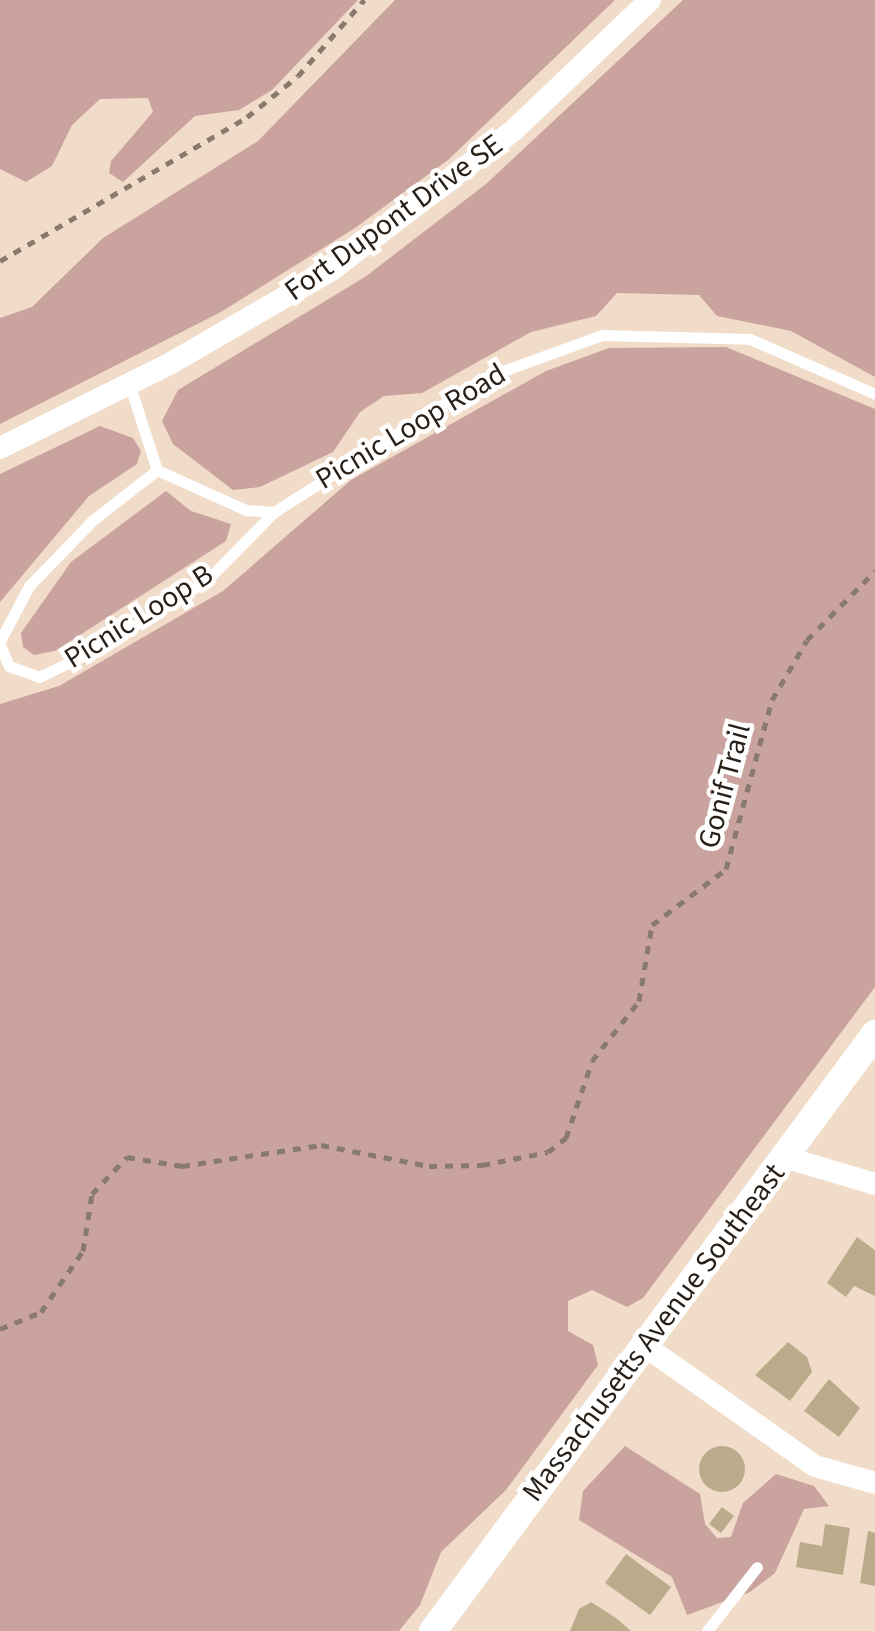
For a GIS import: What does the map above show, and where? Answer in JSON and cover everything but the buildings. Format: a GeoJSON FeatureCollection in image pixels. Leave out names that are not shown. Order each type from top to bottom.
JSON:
{"type":"FeatureCollection","features":[{"type":"Feature","properties":{"kind":"street","name":"Fort Dupont Drive SE"},"geometry":{"type":"LineString","coordinates":[[0,448],[274,306],[380,236],[514,130],[650,0]]}},
{"type":"Feature","properties":{"kind":"street","name":"Massachusetts Avenue Southeast"},"geometry":{"type":"LineString","coordinates":[[433,1631],[875,1034]]}},
{"type":"Feature","properties":{"kind":"street"},"geometry":{"type":"LineString","coordinates":[[784,1157],[875,1184]]}},
{"type":"Feature","properties":{"kind":"street"},"geometry":{"type":"LineString","coordinates":[[645,1346],[815,1466],[875,1483]]}},
{"type":"Feature","properties":{"kind":"lane","name":"Picnic Loop Road"},"geometry":{"type":"LineString","coordinates":[[274,512],[484,378],[602,335],[750,339],[875,394]]}},
{"type":"Feature","properties":{"kind":"lane"},"geometry":{"type":"LineString","coordinates":[[130,383],[157,470],[246,510],[274,512]]}},
{"type":"Feature","properties":{"kind":"lane","name":"Picnic Loop B"},"geometry":{"type":"LineString","coordinates":[[157,470],[93,520],[29,586],[0,643],[8,666],[38,677],[99,648],[206,581],[274,512]]}},
{"type":"Feature","properties":{"kind":"lane"},"geometry":{"type":"LineString","coordinates":[[707,1631],[756,1567]]}},
{"type":"Feature","properties":{"kind":"path"},"geometry":{"type":"LineString","coordinates":[[0,260],[246,118],[298,76],[364,0]]}},
{"type":"Feature","properties":{"kind":"path","name":"Gonif Trail"},"geometry":{"type":"LineString","coordinates":[[0,1328],[41,1312],[83,1251],[92,1194],[127,1157],[182,1166],[321,1145],[429,1166],[482,1165],[548,1152],[566,1138],[592,1061],[640,1001],[652,925],[726,869],[772,700],[807,640],[875,571]]}},
{"type":"Feature","properties":{"kind":"shaded area"},"geometry":{"type":"Polygon","coordinates":[[[0,0],[358,0],[272,90],[239,110],[195,116],[123,182],[109,173],[111,161],[153,112],[148,98],[100,99],[72,125],[52,166],[26,182],[0,169],[0,0]]]}},
{"type":"Feature","properties":{"kind":"shaded area"},"geometry":{"type":"Polygon","coordinates":[[[395,0],[615,0],[448,160],[355,228],[221,312],[0,424],[0,318],[32,307],[103,238],[258,141],[395,0]]]}},
{"type":"Feature","properties":{"kind":"shaded area"},"geometry":{"type":"Polygon","coordinates":[[[683,0],[875,0],[875,377],[791,331],[717,316],[699,295],[617,293],[596,316],[531,332],[422,393],[384,396],[360,412],[333,452],[260,487],[233,490],[173,444],[162,421],[178,390],[365,277],[486,184],[683,0]]]}},
{"type":"Feature","properties":{"kind":"shaded area"},"geometry":{"type":"Polygon","coordinates":[[[726,347],[875,409],[875,987],[643,1298],[627,1307],[592,1290],[568,1301],[568,1331],[593,1345],[598,1365],[506,1490],[441,1552],[420,1605],[399,1631],[0,1631],[0,704],[59,686],[223,591],[351,480],[546,371],[609,348],[726,347]]]}},
{"type":"Feature","properties":{"kind":"shaded area"},"geometry":{"type":"Polygon","coordinates":[[[100,426],[133,438],[141,451],[137,464],[89,496],[0,602],[0,474],[100,426]]]}},
{"type":"Feature","properties":{"kind":"shaded area"},"geometry":{"type":"Polygon","coordinates":[[[166,491],[191,511],[231,524],[226,541],[55,651],[34,655],[23,647],[21,633],[71,562],[166,491]]]}},
{"type":"Feature","properties":{"kind":"shaded area"},"geometry":{"type":"Polygon","coordinates":[[[625,1446],[700,1494],[705,1524],[717,1538],[731,1537],[743,1503],[776,1474],[814,1486],[829,1506],[804,1509],[775,1573],[750,1592],[687,1615],[672,1577],[579,1520],[583,1491],[625,1446]]]}}]}
